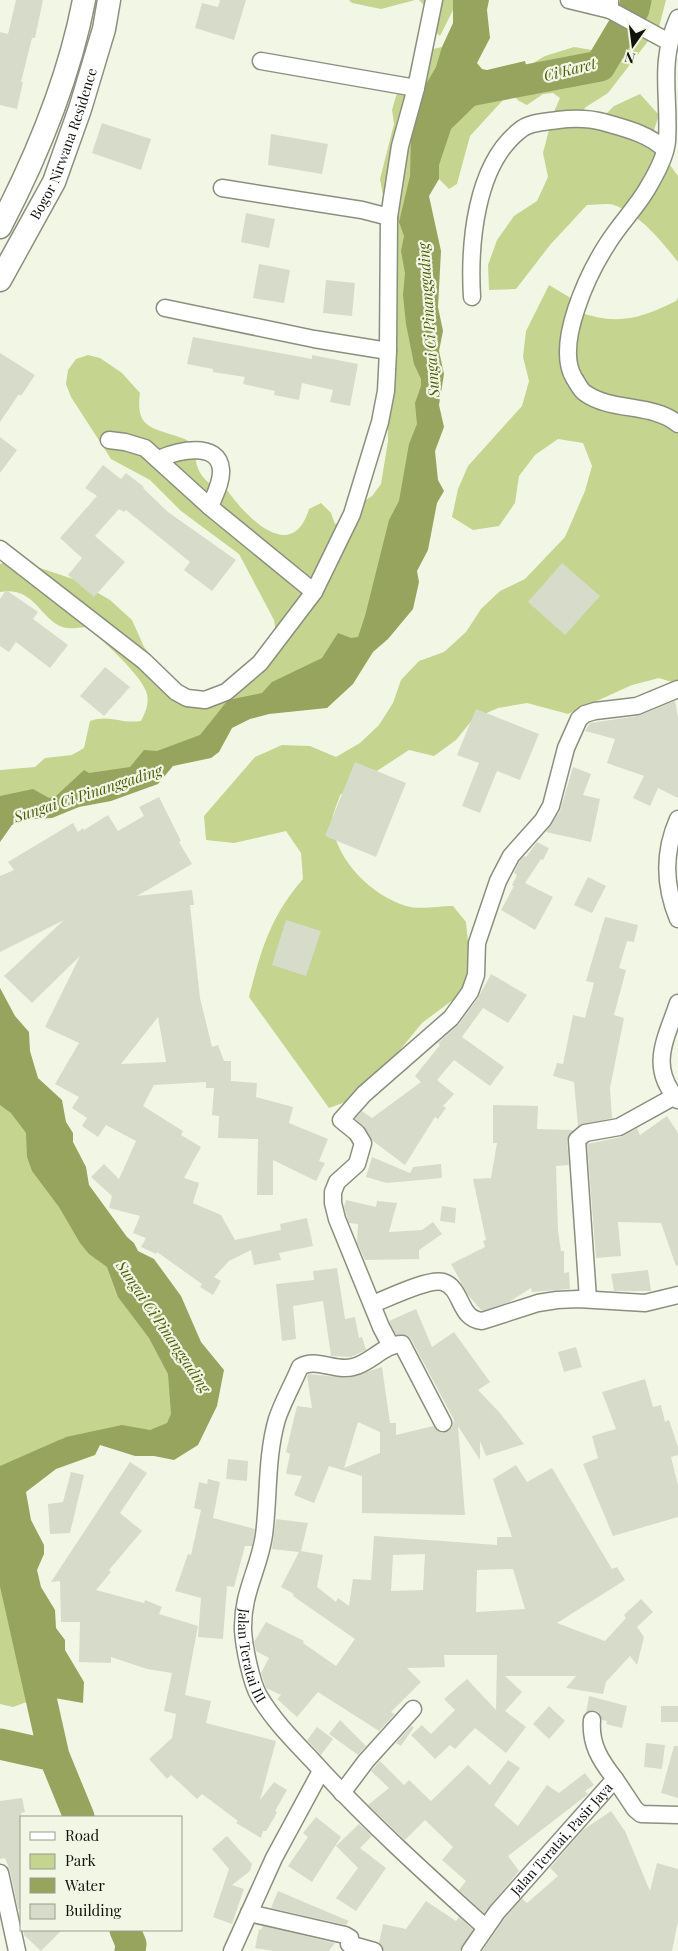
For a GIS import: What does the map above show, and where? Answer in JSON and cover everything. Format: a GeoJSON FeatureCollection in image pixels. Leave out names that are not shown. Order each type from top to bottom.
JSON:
{"type":"FeatureCollection","features":[{"type":"Feature","properties":{"kind":"street","name":"Bogor Nirwana Residence"},"geometry":{"type":"LineString","coordinates":[[0,227],[29,169],[52,111],[77,37],[84,0]]}},
{"type":"Feature","properties":{"kind":"street","name":"Bogor Nirwana Residence"},"geometry":{"type":"LineString","coordinates":[[0,280],[54,182],[80,109],[104,29],[109,0]]}},
{"type":"Feature","properties":{"kind":"street"},"geometry":{"type":"LineString","coordinates":[[0,549],[144,661],[176,692],[187,698],[205,700],[226,692],[260,663],[314,592],[352,514],[370,456],[386,391],[389,217],[400,146],[416,88],[434,0]]}},
{"type":"Feature","properties":{"kind":"street"},"geometry":{"type":"LineString","coordinates":[[569,0],[612,7],[669,42]]}},
{"type":"Feature","properties":{"kind":"street"},"geometry":{"type":"LineString","coordinates":[[678,18],[669,42],[664,84],[670,147],[650,184],[608,242],[592,271],[574,320],[567,355],[572,375],[584,393],[623,406],[656,413],[678,424]]}},
{"type":"Feature","properties":{"kind":"street"},"geometry":{"type":"LineString","coordinates":[[261,61],[416,88]]}},
{"type":"Feature","properties":{"kind":"street"},"geometry":{"type":"LineString","coordinates":[[472,297],[472,251],[480,195],[492,163],[520,130],[537,123],[589,118],[625,129],[670,147]]}},
{"type":"Feature","properties":{"kind":"street"},"geometry":{"type":"LineString","coordinates":[[29,169],[54,182]]}},
{"type":"Feature","properties":{"kind":"street"},"geometry":{"type":"LineString","coordinates":[[222,188],[362,210],[389,217]]}},
{"type":"Feature","properties":{"kind":"street"},"geometry":{"type":"LineString","coordinates":[[165,308],[329,342],[388,351]]}},
{"type":"Feature","properties":{"kind":"street"},"geometry":{"type":"LineString","coordinates":[[109,440],[137,445],[159,459],[210,507],[314,592]]}},
{"type":"Feature","properties":{"kind":"street"},"geometry":{"type":"LineString","coordinates":[[159,459],[174,452],[188,450],[209,453],[217,458],[221,470],[219,484],[210,507]]}},
{"type":"Feature","properties":{"kind":"street"},"geometry":{"type":"LineString","coordinates":[[443,1422],[415,1370],[405,1346],[399,1344],[391,1346],[381,1327],[337,1219],[333,1203],[333,1192],[337,1182],[357,1164],[363,1143],[357,1133],[341,1120],[364,1094],[451,1018],[470,992],[476,975],[477,943],[498,881],[511,856],[543,820],[551,806],[566,748],[579,719],[584,714],[595,711],[637,706],[678,689]]}},
{"type":"Feature","properties":{"kind":"street"},"geometry":{"type":"LineString","coordinates":[[678,819],[670,842],[666,878],[671,902],[678,919]]}},
{"type":"Feature","properties":{"kind":"street"},"geometry":{"type":"LineString","coordinates":[[588,1299],[577,1146],[580,1136],[619,1127],[676,1098],[667,1086],[661,1066],[666,1035],[678,1003]]}},
{"type":"Feature","properties":{"kind":"street"},"geometry":{"type":"LineString","coordinates":[[373,1304],[429,1283],[442,1282],[452,1287],[467,1315],[474,1320],[482,1321],[538,1303],[557,1300],[588,1299],[645,1303],[678,1295]]}},
{"type":"Feature","properties":{"kind":"street","name":"Jalan Teratai III"},"geometry":{"type":"LineString","coordinates":[[391,1346],[354,1367],[340,1369],[314,1363],[300,1367],[277,1419],[268,1465],[264,1536],[257,1564],[248,1586],[243,1612],[243,1632],[258,1694],[272,1716],[342,1793],[406,1856],[486,1928]]}},
{"type":"Feature","properties":{"kind":"street"},"geometry":{"type":"LineString","coordinates":[[342,1793],[366,1761],[412,1709]]}},
{"type":"Feature","properties":{"kind":"street","name":"Jalan Teratai, Pasir Jaya"},"geometry":{"type":"LineString","coordinates":[[470,1951],[486,1928],[615,1779],[595,1749],[591,1733],[592,1720]]}},
{"type":"Feature","properties":{"kind":"street"},"geometry":{"type":"LineString","coordinates":[[232,1951],[274,1858],[321,1771]]}},
{"type":"Feature","properties":{"kind":"street"},"geometry":{"type":"LineString","coordinates":[[615,1779],[634,1810],[641,1814],[678,1815]]}},
{"type":"Feature","properties":{"kind":"street"},"geometry":{"type":"LineString","coordinates":[[0,1872],[17,1951]]}},
{"type":"Feature","properties":{"kind":"street"},"geometry":{"type":"LineString","coordinates":[[248,1913],[345,1935],[350,1938],[348,1948],[374,1951]]}},
{"type":"Feature","properties":{"kind":"green space"},"geometry":{"type":"Polygon","coordinates":[[[349,0],[415,0],[381,9],[352,3],[349,0]]]}},
{"type":"Feature","properties":{"kind":"green space"},"geometry":{"type":"Polygon","coordinates":[[[419,0],[458,0],[440,36],[426,23],[425,6],[419,0]]]}},
{"type":"Feature","properties":{"kind":"green space"},"geometry":{"type":"Polygon","coordinates":[[[626,0],[666,0],[659,27],[608,93],[586,107],[568,126],[596,124],[614,106],[640,94],[659,115],[651,139],[678,176],[678,262],[650,229],[624,209],[614,205],[587,205],[550,245],[516,289],[489,290],[488,265],[497,240],[514,216],[537,201],[548,177],[543,153],[553,114],[560,98],[553,93],[543,94],[527,105],[513,95],[503,100],[470,136],[457,184],[449,189],[432,172],[442,135],[464,104],[545,56],[574,47],[592,50],[618,23],[626,0]]]}},
{"type":"Feature","properties":{"kind":"green space"},"geometry":{"type":"Polygon","coordinates":[[[442,47],[443,73],[419,179],[431,393],[365,637],[338,650],[212,734],[52,803],[0,806],[0,770],[35,767],[45,758],[72,755],[84,748],[90,721],[103,718],[134,722],[141,721],[148,699],[146,691],[136,675],[109,647],[85,627],[61,627],[27,597],[11,591],[0,592],[0,564],[13,559],[76,580],[110,600],[132,620],[144,647],[159,667],[187,696],[201,696],[214,692],[226,685],[248,666],[276,634],[274,620],[239,554],[181,511],[150,480],[111,459],[71,397],[66,384],[68,370],[76,359],[88,355],[100,358],[122,373],[140,393],[140,412],[145,423],[188,441],[192,446],[197,466],[204,478],[210,484],[223,484],[231,496],[253,520],[266,529],[279,534],[290,534],[301,526],[309,509],[321,503],[331,513],[335,524],[343,521],[350,510],[372,496],[381,484],[388,441],[385,207],[380,179],[394,124],[392,110],[396,96],[419,60],[429,50],[442,47]]]}},
{"type":"Feature","properties":{"kind":"green space"},"geometry":{"type":"Polygon","coordinates":[[[549,285],[574,300],[577,311],[603,318],[616,319],[639,316],[676,301],[678,298],[678,684],[659,678],[632,685],[568,714],[527,703],[498,708],[473,719],[456,740],[434,756],[409,750],[340,795],[332,824],[335,838],[348,863],[369,885],[393,901],[417,908],[453,906],[466,922],[470,961],[466,990],[422,1023],[391,1061],[354,1099],[329,1108],[249,997],[268,935],[282,907],[303,879],[301,853],[286,831],[234,843],[206,840],[204,816],[255,757],[282,745],[310,746],[336,757],[360,743],[379,725],[393,703],[401,680],[419,661],[444,652],[466,632],[481,609],[500,591],[525,579],[565,537],[585,491],[592,466],[583,443],[558,439],[535,455],[519,476],[515,503],[499,526],[473,530],[452,517],[458,489],[468,466],[522,406],[529,381],[523,357],[526,331],[549,285]]]}},
{"type":"Feature","properties":{"kind":"green space"},"geometry":{"type":"Polygon","coordinates":[[[0,1063],[171,1344],[183,1422],[138,1433],[62,1438],[60,1448],[5,1472],[51,1664],[49,1694],[13,1707],[0,1704],[0,1063]]]}},
{"type":"Feature","properties":{"kind":"water"},"geometry":{"type":"Polygon","coordinates":[[[453,0],[489,0],[487,10],[490,38],[477,63],[482,69],[487,70],[525,61],[529,76],[490,91],[451,129],[439,165],[439,179],[429,196],[441,251],[438,307],[443,331],[439,351],[444,374],[439,405],[444,427],[435,451],[438,480],[444,491],[437,503],[428,550],[417,571],[419,582],[413,609],[388,639],[373,652],[353,684],[327,708],[269,714],[250,719],[232,728],[219,752],[211,758],[173,766],[158,784],[111,801],[79,807],[52,818],[21,820],[12,825],[0,842],[0,796],[33,789],[49,798],[56,796],[84,770],[89,773],[130,767],[144,750],[157,751],[200,735],[228,700],[262,693],[272,682],[322,658],[338,633],[351,638],[358,637],[389,520],[399,501],[409,444],[417,424],[415,403],[421,386],[421,379],[414,364],[406,324],[403,295],[405,273],[401,251],[404,236],[399,222],[410,176],[411,136],[416,111],[453,23],[453,0]]]}},
{"type":"Feature","properties":{"kind":"water"},"geometry":{"type":"Polygon","coordinates":[[[0,988],[15,1016],[29,1032],[30,1051],[38,1078],[62,1100],[66,1122],[73,1133],[73,1142],[86,1167],[89,1185],[127,1237],[134,1243],[138,1251],[154,1259],[181,1296],[201,1342],[224,1370],[217,1406],[198,1445],[174,1460],[154,1456],[135,1456],[100,1445],[95,1455],[56,1469],[26,1492],[31,1520],[44,1545],[44,1554],[37,1570],[41,1587],[55,1610],[56,1628],[65,1640],[65,1650],[84,1682],[83,1703],[43,1696],[48,1687],[33,1647],[28,1617],[11,1591],[11,1581],[0,1566],[0,1553],[5,1551],[9,1542],[0,1502],[0,1466],[66,1437],[122,1425],[150,1430],[167,1423],[171,1414],[168,1374],[149,1338],[118,1297],[107,1267],[89,1254],[80,1243],[59,1207],[32,1171],[27,1157],[26,1133],[11,1113],[0,1105],[0,988]]]}},
{"type":"Feature","properties":{"kind":"building"},"geometry":{"type":"Polygon","coordinates":[[[16,0],[43,0],[35,38],[32,38],[21,82],[23,82],[17,109],[0,105],[0,32],[8,34],[16,0]]]}},
{"type":"Feature","properties":{"kind":"building"},"geometry":{"type":"Polygon","coordinates":[[[220,0],[246,0],[234,40],[195,28],[202,3],[218,7],[220,0]]]}},
{"type":"Feature","properties":{"kind":"building"},"geometry":{"type":"Polygon","coordinates":[[[102,123],[151,139],[141,170],[92,153],[102,123]]]}},
{"type":"Feature","properties":{"kind":"building"},"geometry":{"type":"Polygon","coordinates":[[[271,134],[328,144],[322,174],[268,165],[271,134]]]}},
{"type":"Feature","properties":{"kind":"building"},"geometry":{"type":"Polygon","coordinates":[[[246,213],[275,219],[269,248],[241,242],[246,213]]]}},
{"type":"Feature","properties":{"kind":"building"},"geometry":{"type":"Polygon","coordinates":[[[259,264],[290,270],[284,303],[253,298],[259,264]]]}},
{"type":"Feature","properties":{"kind":"building"},"geometry":{"type":"Polygon","coordinates":[[[326,280],[355,283],[352,316],[323,313],[326,280]]]}},
{"type":"Feature","properties":{"kind":"building"},"geometry":{"type":"Polygon","coordinates":[[[193,337],[312,359],[312,355],[358,364],[350,406],[330,402],[333,390],[302,383],[299,400],[274,395],[275,391],[243,384],[245,377],[213,372],[213,369],[187,364],[193,337]]]}},
{"type":"Feature","properties":{"kind":"building"},"geometry":{"type":"Polygon","coordinates":[[[0,353],[35,375],[0,422],[0,353]]]}},
{"type":"Feature","properties":{"kind":"building"},"geometry":{"type":"Polygon","coordinates":[[[0,437],[17,450],[0,473],[0,437]]]}},
{"type":"Feature","properties":{"kind":"building"},"geometry":{"type":"Polygon","coordinates":[[[103,465],[121,479],[126,473],[144,487],[168,512],[236,560],[212,591],[184,570],[190,562],[126,510],[124,512],[119,509],[95,536],[125,562],[94,597],[68,575],[82,558],[60,538],[97,496],[85,488],[103,465]]]}},
{"type":"Feature","properties":{"kind":"building"},"geometry":{"type":"Polygon","coordinates":[[[562,563],[600,596],[565,635],[528,602],[562,563]]]}},
{"type":"Feature","properties":{"kind":"building"},"geometry":{"type":"Polygon","coordinates":[[[6,590],[38,612],[33,619],[68,645],[50,668],[16,642],[9,652],[0,646],[0,599],[6,590]]]}},
{"type":"Feature","properties":{"kind":"building"},"geometry":{"type":"Polygon","coordinates":[[[105,667],[130,687],[104,716],[80,696],[105,667]]]}},
{"type":"Feature","properties":{"kind":"building"},"geometry":{"type":"Polygon","coordinates":[[[675,701],[678,717],[678,798],[658,788],[650,806],[633,798],[644,776],[607,763],[615,739],[585,731],[590,723],[638,716],[675,701]]]}},
{"type":"Feature","properties":{"kind":"building"},"geometry":{"type":"Polygon","coordinates":[[[476,709],[539,734],[520,780],[497,771],[480,813],[462,806],[479,763],[457,755],[476,709]]]}},
{"type":"Feature","properties":{"kind":"building"},"geometry":{"type":"Polygon","coordinates":[[[355,762],[406,783],[376,857],[325,836],[355,762]]]}},
{"type":"Feature","properties":{"kind":"building"},"geometry":{"type":"Polygon","coordinates":[[[573,767],[591,774],[583,795],[600,799],[591,842],[546,832],[560,811],[573,767]]]}},
{"type":"Feature","properties":{"kind":"building"},"geometry":{"type":"Polygon","coordinates":[[[159,797],[181,841],[179,842],[192,864],[137,896],[192,890],[194,905],[190,905],[200,998],[212,1047],[218,1045],[224,1061],[231,1061],[231,1081],[257,1083],[256,1097],[293,1107],[289,1123],[328,1139],[319,1161],[325,1163],[316,1181],[273,1160],[273,1195],[257,1195],[258,1139],[218,1138],[219,1116],[212,1115],[214,1088],[206,1088],[206,1082],[154,1085],[143,1106],[183,1131],[181,1135],[201,1147],[184,1178],[199,1183],[193,1203],[221,1215],[235,1240],[281,1230],[280,1224],[307,1218],[313,1246],[279,1253],[281,1260],[254,1265],[251,1250],[229,1261],[214,1277],[221,1281],[213,1295],[200,1287],[202,1284],[157,1252],[156,1254],[141,1247],[146,1238],[133,1233],[140,1216],[109,1208],[112,1196],[91,1177],[104,1164],[119,1179],[136,1141],[106,1125],[98,1137],[82,1126],[87,1118],[72,1108],[79,1097],[55,1084],[79,1043],[45,1027],[80,956],[32,1003],[4,976],[64,920],[0,952],[0,876],[14,870],[8,862],[73,823],[78,832],[108,815],[118,831],[144,816],[139,807],[159,797]],[[158,1017],[121,1064],[166,1062],[158,1017]]]}},
{"type":"Feature","properties":{"kind":"building"},"geometry":{"type":"Polygon","coordinates":[[[537,842],[549,848],[543,860],[541,859],[525,883],[553,897],[535,930],[501,910],[514,886],[512,885],[517,875],[514,873],[519,862],[524,856],[526,857],[537,842]]]}},
{"type":"Feature","properties":{"kind":"building"},"geometry":{"type":"Polygon","coordinates":[[[588,877],[606,886],[592,913],[574,905],[588,877]]]}},
{"type":"Feature","properties":{"kind":"building"},"geometry":{"type":"Polygon","coordinates":[[[605,917],[638,925],[634,942],[627,941],[619,968],[626,970],[614,1015],[624,1018],[610,1088],[612,1118],[578,1126],[574,1082],[553,1076],[557,1063],[563,1064],[573,1015],[585,1018],[594,983],[586,981],[605,917]]]}},
{"type":"Feature","properties":{"kind":"building"},"geometry":{"type":"Polygon","coordinates":[[[286,920],[321,931],[306,976],[272,965],[286,920]]]}},
{"type":"Feature","properties":{"kind":"building"},"geometry":{"type":"Polygon","coordinates":[[[491,974],[527,995],[508,1023],[483,1008],[462,1037],[504,1067],[490,1086],[454,1060],[437,1080],[454,1094],[443,1106],[446,1108],[438,1119],[435,1117],[405,1165],[373,1141],[365,1128],[355,1119],[362,1111],[372,1118],[421,1082],[415,1076],[440,1045],[438,1043],[459,1024],[478,998],[491,974]]]}},
{"type":"Feature","properties":{"kind":"building"},"geometry":{"type":"Polygon","coordinates":[[[493,1105],[538,1106],[537,1129],[574,1130],[567,1140],[569,1165],[556,1166],[558,1231],[561,1251],[564,1251],[564,1273],[569,1272],[570,1289],[532,1292],[531,1288],[509,1302],[482,1311],[468,1295],[451,1264],[485,1247],[483,1241],[486,1240],[473,1179],[491,1178],[497,1143],[493,1143],[493,1105]]]}},
{"type":"Feature","properties":{"kind":"building"},"geometry":{"type":"Polygon","coordinates":[[[667,1116],[678,1133],[678,1265],[676,1266],[661,1223],[618,1222],[621,1256],[596,1258],[587,1144],[621,1137],[637,1128],[640,1135],[667,1116]]]}},
{"type":"Feature","properties":{"kind":"building"},"geometry":{"type":"Polygon","coordinates":[[[372,1157],[410,1173],[413,1167],[441,1164],[442,1178],[387,1183],[366,1177],[372,1157]]]}},
{"type":"Feature","properties":{"kind":"building"},"geometry":{"type":"Polygon","coordinates":[[[346,1200],[376,1207],[377,1201],[397,1203],[389,1232],[422,1230],[433,1222],[442,1234],[419,1250],[419,1259],[365,1260],[357,1242],[358,1224],[349,1223],[344,1207],[346,1200]]]}},
{"type":"Feature","properties":{"kind":"building"},"geometry":{"type":"Polygon","coordinates":[[[442,1206],[456,1208],[455,1223],[440,1221],[442,1206]]]}},
{"type":"Feature","properties":{"kind":"building"},"geometry":{"type":"Polygon","coordinates":[[[337,1268],[345,1319],[355,1317],[359,1338],[362,1337],[366,1350],[351,1357],[331,1356],[323,1301],[293,1306],[296,1339],[282,1341],[276,1284],[314,1280],[313,1271],[337,1268]]]}},
{"type":"Feature","properties":{"kind":"building"},"geometry":{"type":"Polygon","coordinates":[[[648,1270],[651,1291],[614,1291],[611,1274],[648,1270]]]}},
{"type":"Feature","properties":{"kind":"building"},"geometry":{"type":"Polygon","coordinates":[[[416,1309],[432,1347],[454,1332],[490,1382],[478,1390],[500,1413],[524,1444],[486,1456],[480,1441],[480,1460],[458,1426],[465,1515],[362,1513],[362,1476],[329,1466],[314,1503],[294,1495],[302,1476],[286,1474],[290,1454],[286,1452],[297,1406],[312,1408],[307,1376],[309,1374],[348,1378],[382,1367],[390,1423],[396,1423],[396,1435],[433,1426],[442,1433],[451,1429],[454,1420],[411,1339],[406,1335],[396,1335],[389,1321],[416,1309]],[[358,1422],[344,1468],[380,1453],[380,1432],[358,1422]]]}},
{"type":"Feature","properties":{"kind":"building"},"geometry":{"type":"Polygon","coordinates":[[[576,1347],[582,1367],[564,1372],[558,1352],[576,1347]]]}},
{"type":"Feature","properties":{"kind":"building"},"geometry":{"type":"Polygon","coordinates":[[[645,1379],[653,1407],[661,1405],[665,1422],[669,1420],[678,1447],[678,1455],[671,1457],[678,1485],[678,1517],[613,1536],[583,1464],[598,1458],[592,1436],[616,1429],[602,1392],[645,1379]]]}},
{"type":"Feature","properties":{"kind":"building"},"geometry":{"type":"Polygon","coordinates":[[[228,1459],[248,1461],[247,1481],[226,1479],[228,1459]]]}},
{"type":"Feature","properties":{"kind":"building"},"geometry":{"type":"Polygon","coordinates":[[[130,1462],[147,1473],[120,1513],[142,1531],[109,1570],[111,1572],[96,1590],[144,1603],[145,1600],[162,1607],[159,1614],[198,1626],[185,1695],[211,1701],[206,1723],[276,1741],[260,1800],[274,1782],[287,1790],[275,1811],[277,1812],[274,1818],[266,1831],[263,1831],[261,1838],[236,1823],[238,1821],[202,1794],[197,1799],[171,1775],[167,1779],[149,1759],[172,1738],[176,1714],[164,1711],[172,1673],[147,1669],[111,1657],[111,1663],[79,1662],[80,1622],[61,1622],[60,1581],[51,1582],[130,1462]]]}},
{"type":"Feature","properties":{"kind":"building"},"geometry":{"type":"Polygon","coordinates":[[[516,1465],[527,1482],[552,1468],[612,1569],[617,1567],[625,1580],[557,1623],[605,1641],[626,1618],[624,1615],[641,1599],[653,1612],[637,1627],[644,1637],[637,1665],[630,1656],[606,1682],[603,1694],[566,1688],[576,1676],[505,1676],[522,1692],[505,1711],[526,1727],[506,1753],[475,1728],[455,1749],[450,1745],[435,1759],[411,1735],[422,1725],[431,1734],[455,1710],[444,1699],[467,1679],[496,1710],[497,1655],[444,1655],[445,1667],[407,1668],[421,1682],[391,1712],[395,1714],[379,1731],[318,1692],[297,1717],[277,1699],[281,1695],[266,1688],[261,1673],[269,1658],[256,1651],[254,1642],[266,1622],[304,1641],[303,1643],[336,1666],[355,1639],[293,1596],[294,1594],[281,1587],[299,1552],[272,1549],[276,1519],[308,1523],[301,1551],[323,1555],[317,1587],[336,1602],[338,1598],[349,1606],[353,1579],[371,1580],[374,1536],[497,1545],[497,1537],[512,1537],[493,1479],[516,1465]],[[425,1554],[393,1555],[391,1591],[423,1590],[425,1554]],[[513,1569],[477,1570],[476,1612],[525,1609],[513,1569]]]}},
{"type":"Feature","properties":{"kind":"building"},"geometry":{"type":"Polygon","coordinates":[[[71,1472],[84,1475],[70,1533],[50,1534],[48,1504],[63,1502],[71,1472]]]}},
{"type":"Feature","properties":{"kind":"building"},"geometry":{"type":"Polygon","coordinates":[[[208,1479],[220,1482],[213,1518],[255,1529],[252,1546],[245,1546],[234,1587],[227,1586],[223,1639],[198,1637],[201,1598],[175,1591],[188,1554],[191,1555],[201,1510],[194,1508],[199,1482],[207,1484],[208,1479]]]}},
{"type":"Feature","properties":{"kind":"building"},"geometry":{"type":"Polygon","coordinates":[[[589,1696],[627,1706],[622,1728],[606,1724],[607,1721],[602,1720],[597,1711],[592,1710],[586,1713],[589,1696]]]}},
{"type":"Feature","properties":{"kind":"building"},"geometry":{"type":"Polygon","coordinates":[[[549,1706],[565,1721],[549,1739],[533,1724],[549,1706]]]}},
{"type":"Feature","properties":{"kind":"building"},"geometry":{"type":"Polygon","coordinates":[[[661,1706],[678,1706],[678,1722],[661,1722],[661,1706]]]}},
{"type":"Feature","properties":{"kind":"building"},"geometry":{"type":"Polygon","coordinates":[[[340,1720],[366,1746],[358,1755],[329,1734],[340,1720]]]}},
{"type":"Feature","properties":{"kind":"building"},"geometry":{"type":"Polygon","coordinates":[[[411,1726],[414,1727],[401,1746],[396,1743],[411,1726]]]}},
{"type":"Feature","properties":{"kind":"building"},"geometry":{"type":"Polygon","coordinates":[[[317,1727],[333,1739],[321,1755],[307,1740],[317,1727]]]}},
{"type":"Feature","properties":{"kind":"building"},"geometry":{"type":"Polygon","coordinates":[[[646,1743],[665,1745],[662,1769],[644,1767],[646,1743]]]}},
{"type":"Feature","properties":{"kind":"building"},"geometry":{"type":"Polygon","coordinates":[[[674,1746],[678,1746],[678,1798],[661,1793],[674,1746]]]}},
{"type":"Feature","properties":{"kind":"building"},"geometry":{"type":"Polygon","coordinates":[[[508,1760],[520,1768],[494,1805],[518,1826],[547,1785],[559,1793],[585,1773],[594,1785],[585,1791],[588,1794],[508,1856],[519,1871],[484,1913],[459,1890],[466,1881],[442,1860],[453,1847],[425,1820],[405,1840],[368,1805],[389,1788],[371,1771],[380,1761],[404,1785],[409,1780],[431,1801],[468,1765],[490,1785],[508,1760]]]}},
{"type":"Feature","properties":{"kind":"building"},"geometry":{"type":"Polygon","coordinates":[[[22,1798],[25,1812],[21,1813],[20,1816],[20,1908],[18,1909],[10,1871],[5,1858],[0,1859],[0,1801],[22,1798]]]}},
{"type":"Feature","properties":{"kind":"building"},"geometry":{"type":"Polygon","coordinates":[[[611,1811],[625,1831],[650,1891],[657,1863],[678,1869],[678,1921],[672,1951],[482,1951],[505,1918],[522,1898],[527,1903],[558,1876],[550,1868],[583,1830],[611,1811]]]}},
{"type":"Feature","properties":{"kind":"building"},"geometry":{"type":"Polygon","coordinates":[[[316,1817],[341,1837],[312,1882],[288,1866],[308,1837],[303,1833],[316,1817]]]}},
{"type":"Feature","properties":{"kind":"building"},"geometry":{"type":"Polygon","coordinates":[[[359,1824],[372,1836],[360,1848],[386,1868],[356,1911],[336,1898],[358,1868],[336,1846],[359,1824]]]}},
{"type":"Feature","properties":{"kind":"building"},"geometry":{"type":"Polygon","coordinates":[[[227,1836],[252,1864],[250,1871],[232,1885],[244,1889],[232,1924],[213,1917],[229,1869],[212,1849],[227,1836]]]}},
{"type":"Feature","properties":{"kind":"building"},"geometry":{"type":"Polygon","coordinates":[[[278,1891],[349,1921],[346,1925],[271,1908],[278,1891]]]}},
{"type":"Feature","properties":{"kind":"building"},"geometry":{"type":"Polygon","coordinates":[[[426,1901],[456,1921],[459,1917],[473,1930],[460,1951],[384,1951],[379,1943],[383,1924],[406,1929],[426,1901]]]}},
{"type":"Feature","properties":{"kind":"building"},"geometry":{"type":"Polygon","coordinates":[[[263,1926],[335,1943],[329,1951],[273,1951],[255,1948],[259,1929],[261,1930],[263,1926]]]}},
{"type":"Feature","properties":{"kind":"building"},"geometry":{"type":"Polygon","coordinates":[[[23,1931],[61,1931],[41,1951],[24,1935],[23,1931]]]}},
{"type":"Feature","properties":{"kind":"waterway","name":"Ci Karet"},"geometry":{"type":"LineString","coordinates":[[474,90],[600,66],[634,9],[636,0]]}},
{"type":"Feature","properties":{"kind":"waterway","name":"Sungai Ci Pinanggading"},"geometry":{"type":"LineString","coordinates":[[0,1516],[54,1756]]}},
{"type":"Feature","properties":{"kind":"waterway"},"geometry":{"type":"LineString","coordinates":[[0,1744],[54,1756],[79,1816]]}},
{"type":"Feature","properties":{"kind":"waterway"},"geometry":{"type":"LineString","coordinates":[[125,1931],[131,1944],[130,1951]]}}]}
